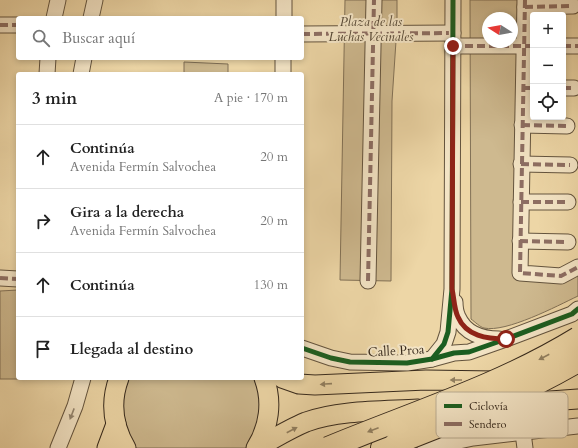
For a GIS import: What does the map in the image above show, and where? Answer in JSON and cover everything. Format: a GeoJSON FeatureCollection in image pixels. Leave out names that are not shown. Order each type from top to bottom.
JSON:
{"type":"FeatureCollection","features":[{"type":"Feature","properties":{"kind":"highway"},"geometry":{"type":"LineString","coordinates":[[469,392],[513,373],[578,338]]}},
{"type":"Feature","properties":{"kind":"highway"},"geometry":{"type":"LineString","coordinates":[[518,392],[578,361]]}},
{"type":"Feature","properties":{"kind":"highway"},"geometry":{"type":"LineString","coordinates":[[328,448],[436,405]]}},
{"type":"Feature","properties":{"kind":"highway"},"geometry":{"type":"LineString","coordinates":[[382,448],[436,427]]}},
{"type":"Feature","properties":{"kind":"main road"},"geometry":{"type":"LineString","coordinates":[[288,380],[299,384],[315,385],[426,380],[499,381],[578,372]]}},
{"type":"Feature","properties":{"kind":"main road"},"geometry":{"type":"LineString","coordinates":[[118,380],[114,404],[116,424],[126,448]]}},
{"type":"Feature","properties":{"kind":"main road"},"geometry":{"type":"LineString","coordinates":[[257,448],[264,433],[268,416],[268,399],[264,380]]}},
{"type":"Feature","properties":{"kind":"main road"},"geometry":{"type":"LineString","coordinates":[[568,400],[578,399]]}},
{"type":"Feature","properties":{"kind":"main road"},"geometry":{"type":"LineString","coordinates":[[257,448],[307,422],[342,414],[436,408]]}},
{"type":"Feature","properties":{"kind":"main road"},"geometry":{"type":"LineString","coordinates":[[107,448],[116,424]]}},
{"type":"Feature","properties":{"kind":"street"},"geometry":{"type":"LineString","coordinates":[[54,16],[58,0]]}},
{"type":"Feature","properties":{"kind":"street"},"geometry":{"type":"LineString","coordinates":[[91,16],[95,0]]}},
{"type":"Feature","properties":{"kind":"street"},"geometry":{"type":"LineString","coordinates":[[284,0],[284,16]]}},
{"type":"Feature","properties":{"kind":"street"},"geometry":{"type":"LineString","coordinates":[[368,281],[374,0]]}},
{"type":"Feature","properties":{"kind":"street"},"geometry":{"type":"LineString","coordinates":[[432,359],[444,344],[448,332],[452,289],[453,0]]}},
{"type":"Feature","properties":{"kind":"street"},"geometry":{"type":"LineString","coordinates":[[573,6],[525,3],[528,46],[528,88],[522,125],[520,273],[561,276],[578,267]]}},
{"type":"Feature","properties":{"kind":"street"},"geometry":{"type":"LineString","coordinates":[[0,25],[16,25]]}},
{"type":"Feature","properties":{"kind":"street"},"geometry":{"type":"LineString","coordinates":[[304,34],[373,33],[528,46]]}},
{"type":"Feature","properties":{"kind":"street"},"geometry":{"type":"LineString","coordinates":[[566,46],[578,46]]}},
{"type":"Feature","properties":{"kind":"street"},"geometry":{"type":"LineString","coordinates":[[47,72],[48,60]]}},
{"type":"Feature","properties":{"kind":"street"},"geometry":{"type":"LineString","coordinates":[[82,72],[84,60]]}},
{"type":"Feature","properties":{"kind":"street"},"geometry":{"type":"LineString","coordinates":[[283,60],[283,72]]}},
{"type":"Feature","properties":{"kind":"street"},"geometry":{"type":"LineString","coordinates":[[522,125],[567,126]]}},
{"type":"Feature","properties":{"kind":"street"},"geometry":{"type":"LineString","coordinates":[[521,164],[570,165]]}},
{"type":"Feature","properties":{"kind":"street"},"geometry":{"type":"LineString","coordinates":[[521,202],[568,202]]}},
{"type":"Feature","properties":{"kind":"street"},"geometry":{"type":"LineString","coordinates":[[520,241],[568,242]]}},
{"type":"Feature","properties":{"kind":"street"},"geometry":{"type":"LineString","coordinates":[[0,278],[16,279]]}},
{"type":"Feature","properties":{"kind":"street"},"geometry":{"type":"LineString","coordinates":[[452,289],[457,316],[465,328],[478,336],[490,339],[506,339]]}},
{"type":"Feature","properties":{"kind":"street","name":"Calle Proa"},"geometry":{"type":"LineString","coordinates":[[304,348],[331,358],[350,362],[407,363],[462,352],[506,339],[572,314],[578,309]]}},
{"type":"Feature","properties":{"kind":"street"},"geometry":{"type":"LineString","coordinates":[[448,332],[452,341],[462,352]]}},
{"type":"Feature","properties":{"kind":"street"},"geometry":{"type":"LineString","coordinates":[[58,448],[75,406],[82,380]]}},
{"type":"Feature","properties":{"kind":"street"},"geometry":{"type":"LineString","coordinates":[[568,427],[578,426]]}},
{"type":"Feature","properties":{"kind":"street"},"geometry":{"type":"LineString","coordinates":[[425,448],[473,438]]}},
{"type":"Feature","properties":{"kind":"street"},"geometry":{"type":"LineString","coordinates":[[523,438],[525,448]]}},
{"type":"Feature","properties":{"kind":"green space","name":"Plaza de las Luchas Vecinales"},"geometry":{"type":"Polygon","coordinates":[[[345,0],[397,0],[397,26],[392,101],[391,281],[340,280],[345,0]]]}},
{"type":"Feature","properties":{"kind":"green space"},"geometry":{"type":"Polygon","coordinates":[[[470,0],[521,0],[515,277],[547,277],[578,261],[578,296],[531,318],[505,327],[484,328],[479,326],[471,319],[470,0]]]}},
{"type":"Feature","properties":{"kind":"green space"},"geometry":{"type":"Polygon","coordinates":[[[184,62],[228,64],[228,72],[184,72],[184,62]]]}},
{"type":"Feature","properties":{"kind":"green space"},"geometry":{"type":"Polygon","coordinates":[[[16,290],[16,379],[0,379],[0,291],[16,290]]]}},
{"type":"Feature","properties":{"kind":"green space"},"geometry":{"type":"Polygon","coordinates":[[[126,380],[257,380],[262,411],[248,448],[135,448],[121,413],[126,380]]]}},
{"type":"Feature","properties":{"kind":"marked path"},"geometry":{"type":"LineString","coordinates":[[368,281],[374,0]]}},
{"type":"Feature","properties":{"kind":"marked path"},"geometry":{"type":"LineString","coordinates":[[525,0],[520,273],[561,276],[578,267]]}},
{"type":"Feature","properties":{"kind":"marked path"},"geometry":{"type":"LineString","coordinates":[[525,7],[573,6]]}},
{"type":"Feature","properties":{"kind":"marked path"},"geometry":{"type":"LineString","coordinates":[[0,25],[16,25]]}},
{"type":"Feature","properties":{"kind":"marked path"},"geometry":{"type":"LineString","coordinates":[[304,34],[453,33]]}},
{"type":"Feature","properties":{"kind":"marked path"},"geometry":{"type":"LineString","coordinates":[[453,46],[530,46]]}},
{"type":"Feature","properties":{"kind":"marked path"},"geometry":{"type":"LineString","coordinates":[[566,46],[578,46]]}},
{"type":"Feature","properties":{"kind":"marked path"},"geometry":{"type":"LineString","coordinates":[[522,88],[530,88]]}},
{"type":"Feature","properties":{"kind":"marked path"},"geometry":{"type":"LineString","coordinates":[[566,88],[574,88]]}},
{"type":"Feature","properties":{"kind":"marked path"},"geometry":{"type":"LineString","coordinates":[[522,125],[567,126]]}},
{"type":"Feature","properties":{"kind":"marked path"},"geometry":{"type":"LineString","coordinates":[[521,164],[570,165]]}},
{"type":"Feature","properties":{"kind":"marked path"},"geometry":{"type":"LineString","coordinates":[[521,202],[568,202]]}},
{"type":"Feature","properties":{"kind":"marked path"},"geometry":{"type":"LineString","coordinates":[[520,241],[568,242]]}},
{"type":"Feature","properties":{"kind":"marked path"},"geometry":{"type":"LineString","coordinates":[[0,278],[16,279]]}},
{"type":"Feature","properties":{"kind":"cycle path"},"geometry":{"type":"LineString","coordinates":[[432,359],[444,344],[448,332],[452,289],[453,0]]}},
{"type":"Feature","properties":{"kind":"cycle path"},"geometry":{"type":"LineString","coordinates":[[304,349],[331,358],[350,362],[407,363],[432,359],[454,353],[469,352],[572,314],[578,309]]}},
{"type":"Feature","properties":{"kind":"route"},"geometry":{"type":"LineString","coordinates":[[453,46],[452,289],[457,316],[465,328],[478,336],[490,339],[506,339]]}}]}
